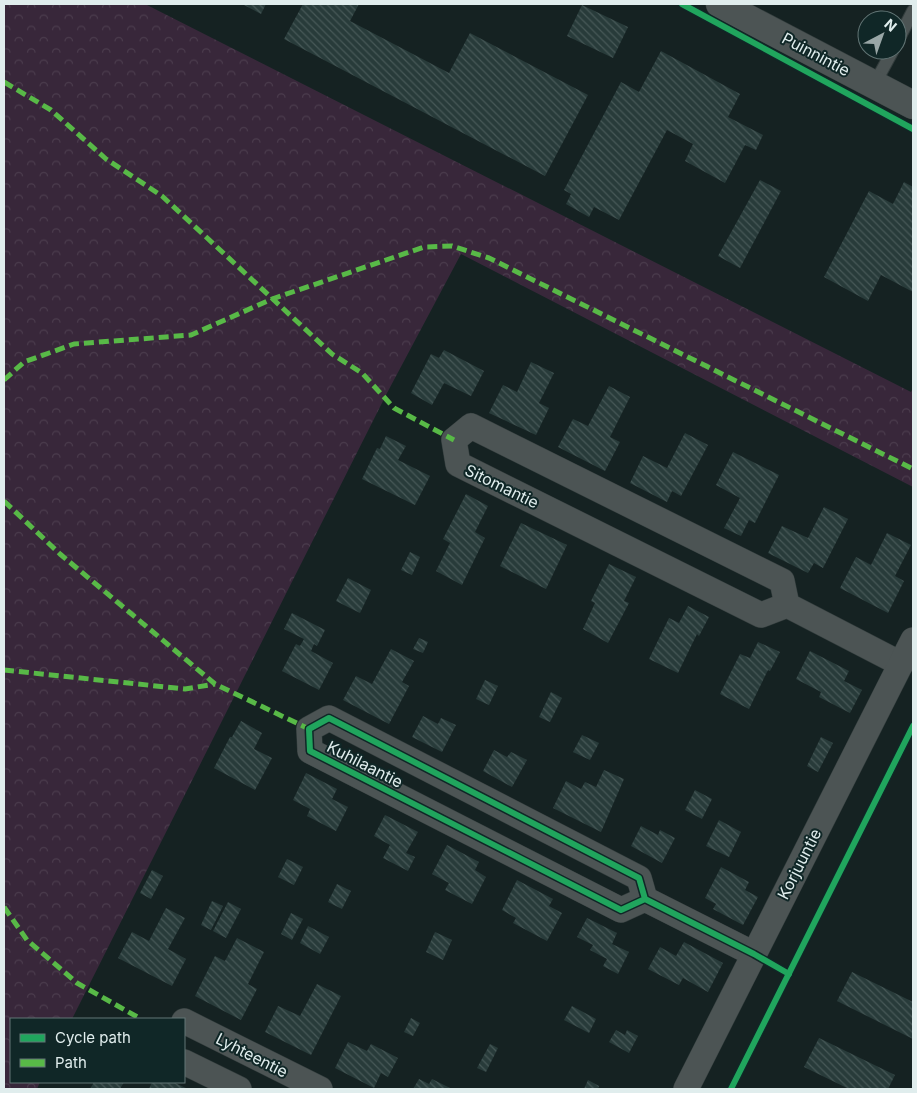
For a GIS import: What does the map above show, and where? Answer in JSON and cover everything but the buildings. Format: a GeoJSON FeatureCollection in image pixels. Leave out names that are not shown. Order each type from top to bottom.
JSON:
{"type":"FeatureCollection","features":[{"type":"Feature","properties":{"kind":"street","name":"Puinnintie"},"geometry":{"type":"LineString","coordinates":[[720,4],[913,105]]}},
{"type":"Feature","properties":{"kind":"street","name":"Sitomantie"},"geometry":{"type":"LineString","coordinates":[[471,426],[625,503],[782,581],[787,605],[761,615],[458,464],[454,440],[471,426]]}},
{"type":"Feature","properties":{"kind":"street"},"geometry":{"type":"LineString","coordinates":[[607,538],[625,503]]}},
{"type":"Feature","properties":{"kind":"street"},"geometry":{"type":"LineString","coordinates":[[787,605],[901,664]]}},
{"type":"Feature","properties":{"kind":"street","name":"Korjuuntie"},"geometry":{"type":"LineString","coordinates":[[686,1089],[913,640]]}},
{"type":"Feature","properties":{"kind":"street","name":"Kuhilaantie"},"geometry":{"type":"LineString","coordinates":[[329,718],[496,804],[639,878],[644,899],[621,910],[310,751],[309,729],[329,718]]}},
{"type":"Feature","properties":{"kind":"street"},"geometry":{"type":"LineString","coordinates":[[479,837],[496,804]]}},
{"type":"Feature","properties":{"kind":"street"},"geometry":{"type":"LineString","coordinates":[[644,899],[754,954]]}},
{"type":"Feature","properties":{"kind":"street","name":"Lyhteentie"},"geometry":{"type":"LineString","coordinates":[[185,1022],[320,1089]]}},
{"type":"Feature","properties":{"kind":"street"},"geometry":{"type":"LineString","coordinates":[[185,1062],[239,1089]]}},
{"type":"Feature","properties":{"kind":"lane"},"geometry":{"type":"LineString","coordinates":[[907,23],[913,11]]}},
{"type":"Feature","properties":{"kind":"lane"},"geometry":{"type":"LineString","coordinates":[[874,85],[888,60]]}},
{"type":"Feature","properties":{"kind":"green space"},"geometry":{"type":"Polygon","coordinates":[[[4,4],[145,4],[911,392],[913,388],[913,487],[461,254],[387,393],[73,1018],[10,1018],[10,1083],[40,1083],[37,1089],[4,1089],[4,4]]]}},
{"type":"Feature","properties":{"kind":"marked path"},"geometry":{"type":"LineString","coordinates":[[4,82],[51,110],[106,159],[162,196],[332,354],[362,373],[394,408],[454,440]]}},
{"type":"Feature","properties":{"kind":"marked path"},"geometry":{"type":"LineString","coordinates":[[4,380],[24,362],[74,344],[191,335],[272,299],[424,247],[452,246],[489,258],[913,469]]}},
{"type":"Feature","properties":{"kind":"marked path"},"geometry":{"type":"LineString","coordinates":[[4,501],[60,554],[215,684],[309,729]]}},
{"type":"Feature","properties":{"kind":"marked path"},"geometry":{"type":"LineString","coordinates":[[4,670],[185,689],[215,684]]}},
{"type":"Feature","properties":{"kind":"marked path"},"geometry":{"type":"LineString","coordinates":[[4,907],[27,940],[77,983],[139,1018]]}},
{"type":"Feature","properties":{"kind":"cycle path"},"geometry":{"type":"LineString","coordinates":[[682,4],[913,129]]}},
{"type":"Feature","properties":{"kind":"cycle path"},"geometry":{"type":"LineString","coordinates":[[645,899],[621,910],[310,751],[309,729],[329,718],[639,878],[645,899],[754,954],[789,974]]}},
{"type":"Feature","properties":{"kind":"cycle path"},"geometry":{"type":"LineString","coordinates":[[731,1089],[913,726]]}}]}
